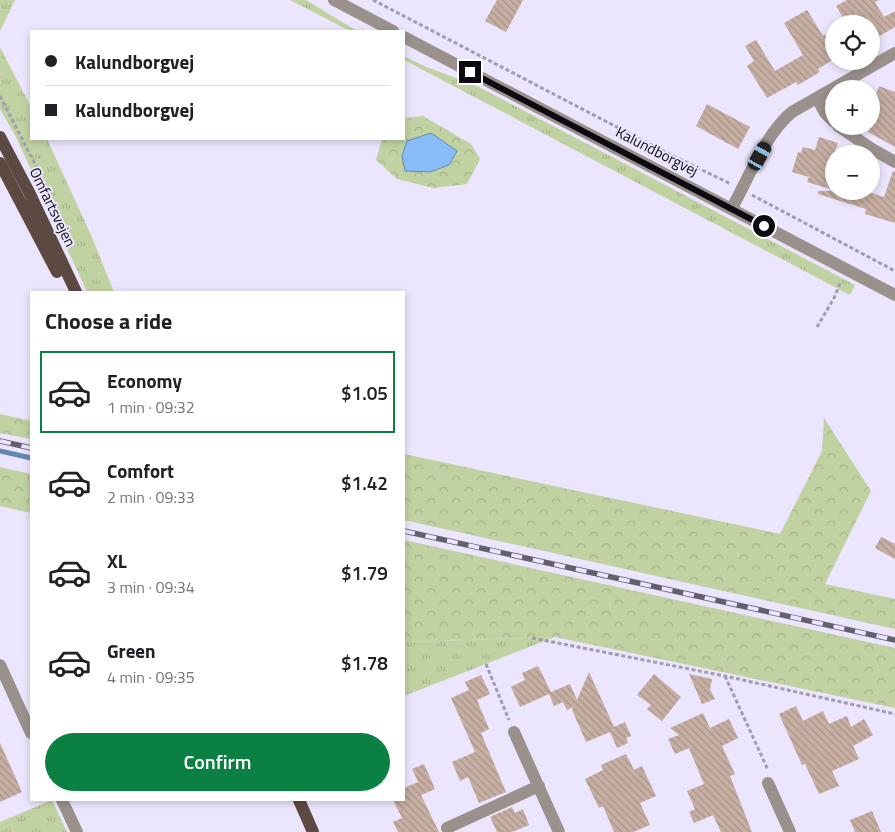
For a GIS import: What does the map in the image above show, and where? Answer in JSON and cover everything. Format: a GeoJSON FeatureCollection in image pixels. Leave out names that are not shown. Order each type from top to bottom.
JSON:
{"type":"FeatureCollection","features":[{"type":"Feature","properties":{"kind":"main road","name":"Omfartsvejen"},"geometry":{"type":"LineString","coordinates":[[0,137],[30,194],[76,291]]}},
{"type":"Feature","properties":{"kind":"main road","name":"Omfartsvejen"},"geometry":{"type":"LineString","coordinates":[[0,163],[21,200],[66,291]]}},
{"type":"Feature","properties":{"kind":"main road"},"geometry":{"type":"LineString","coordinates":[[298,801],[313,832]]}},
{"type":"Feature","properties":{"kind":"street"},"geometry":{"type":"LineString","coordinates":[[334,0],[391,30]]}},
{"type":"Feature","properties":{"kind":"street","name":"Kalundborgvej"},"geometry":{"type":"LineString","coordinates":[[405,38],[895,295]]}},
{"type":"Feature","properties":{"kind":"street"},"geometry":{"type":"LineString","coordinates":[[732,208],[769,140],[781,123],[792,112],[895,53]]}},
{"type":"Feature","properties":{"kind":"street"},"geometry":{"type":"LineString","coordinates":[[817,98],[825,113]]}},
{"type":"Feature","properties":{"kind":"street"},"geometry":{"type":"LineString","coordinates":[[851,135],[895,162]]}},
{"type":"Feature","properties":{"kind":"street"},"geometry":{"type":"LineString","coordinates":[[0,666],[30,731]]}},
{"type":"Feature","properties":{"kind":"street"},"geometry":{"type":"LineString","coordinates":[[514,732],[559,832]]}},
{"type":"Feature","properties":{"kind":"street"},"geometry":{"type":"LineString","coordinates":[[768,783],[790,832]]}},
{"type":"Feature","properties":{"kind":"street"},"geometry":{"type":"LineString","coordinates":[[447,828],[539,786]]}},
{"type":"Feature","properties":{"kind":"street"},"geometry":{"type":"LineString","coordinates":[[62,801],[77,832]]}},
{"type":"Feature","properties":{"kind":"path"},"geometry":{"type":"LineString","coordinates":[[374,0],[649,143],[742,189],[895,271]]}},
{"type":"Feature","properties":{"kind":"path"},"geometry":{"type":"LineString","coordinates":[[817,327],[834,298],[846,269]]}},
{"type":"Feature","properties":{"kind":"path"},"geometry":{"type":"LineString","coordinates":[[532,638],[725,676],[895,714]]}},
{"type":"Feature","properties":{"kind":"path"},"geometry":{"type":"LineString","coordinates":[[486,664],[514,732]]}},
{"type":"Feature","properties":{"kind":"path"},"geometry":{"type":"LineString","coordinates":[[725,676],[768,771],[768,783]]}},
{"type":"Feature","properties":{"kind":"green space"},"geometry":{"type":"Polygon","coordinates":[[[0,0],[15,0],[0,31],[0,0]]]}},
{"type":"Feature","properties":{"kind":"green space"},"geometry":{"type":"Polygon","coordinates":[[[290,0],[306,0],[355,30],[348,30],[290,0]]]}},
{"type":"Feature","properties":{"kind":"green space"},"geometry":{"type":"Polygon","coordinates":[[[0,47],[30,105],[30,140],[47,140],[91,235],[114,291],[87,291],[16,137],[0,109],[0,47]]]}},
{"type":"Feature","properties":{"kind":"green space"},"geometry":{"type":"Polygon","coordinates":[[[405,56],[424,66],[477,86],[855,285],[850,295],[405,61],[405,56]]]}},
{"type":"Feature","properties":{"kind":"green space"},"geometry":{"type":"Polygon","coordinates":[[[423,116],[471,144],[480,159],[467,184],[433,188],[397,179],[376,160],[382,140],[405,140],[405,118],[423,116]]]}},
{"type":"Feature","properties":{"kind":"green space"},"geometry":{"type":"Polygon","coordinates":[[[0,414],[30,421],[30,439],[0,433],[0,414]]]}},
{"type":"Feature","properties":{"kind":"green space"},"geometry":{"type":"Polygon","coordinates":[[[824,418],[871,491],[825,584],[895,599],[895,629],[405,520],[405,454],[780,534],[822,451],[824,418]]]}},
{"type":"Feature","properties":{"kind":"green space"},"geometry":{"type":"Polygon","coordinates":[[[0,467],[30,474],[30,513],[0,506],[0,467]]]}},
{"type":"Feature","properties":{"kind":"green space"},"geometry":{"type":"Polygon","coordinates":[[[405,540],[895,648],[895,708],[555,637],[409,642],[405,636],[405,540]]]}},
{"type":"Feature","properties":{"kind":"green space"},"geometry":{"type":"Polygon","coordinates":[[[405,636],[409,642],[555,637],[405,696],[405,636]]]}},
{"type":"Feature","properties":{"kind":"green space"},"geometry":{"type":"Polygon","coordinates":[[[52,801],[67,832],[0,832],[0,822],[52,801]]]}},
{"type":"Feature","properties":{"kind":"water"},"geometry":{"type":"Polygon","coordinates":[[[431,133],[457,151],[449,165],[430,172],[405,171],[402,156],[407,141],[431,133]]]}},
{"type":"Feature","properties":{"kind":"building"},"geometry":{"type":"Polygon","coordinates":[[[497,0],[523,0],[506,32],[485,21],[497,0]]]}},
{"type":"Feature","properties":{"kind":"building"},"geometry":{"type":"Polygon","coordinates":[[[847,0],[879,0],[875,2],[884,17],[895,11],[895,27],[880,36],[880,15],[841,15],[836,6],[847,0]]]}},
{"type":"Feature","properties":{"kind":"building"},"geometry":{"type":"Polygon","coordinates":[[[807,10],[823,36],[825,35],[825,65],[818,69],[820,72],[798,85],[796,82],[767,98],[747,66],[754,61],[745,46],[756,40],[775,71],[803,55],[784,23],[807,10]]]}},
{"type":"Feature","properties":{"kind":"building"},"geometry":{"type":"Polygon","coordinates":[[[880,86],[895,92],[895,147],[873,135],[880,135],[880,86]]]}},
{"type":"Feature","properties":{"kind":"building"},"geometry":{"type":"Polygon","coordinates":[[[707,104],[750,127],[738,149],[696,126],[707,104]]]}},
{"type":"Feature","properties":{"kind":"building"},"geometry":{"type":"Polygon","coordinates":[[[819,137],[838,143],[837,145],[825,145],[825,187],[807,182],[809,177],[792,172],[798,152],[801,153],[803,147],[815,150],[819,137]]]}},
{"type":"Feature","properties":{"kind":"building"},"geometry":{"type":"Polygon","coordinates":[[[893,171],[895,172],[895,223],[865,214],[866,209],[837,200],[880,200],[880,196],[884,197],[893,171]]]}},
{"type":"Feature","properties":{"kind":"building"},"geometry":{"type":"Polygon","coordinates":[[[818,191],[825,191],[825,196],[818,194],[818,191]]]}},
{"type":"Feature","properties":{"kind":"building"},"geometry":{"type":"Polygon","coordinates":[[[881,537],[895,544],[895,559],[875,548],[881,537]]]}},
{"type":"Feature","properties":{"kind":"building"},"geometry":{"type":"Polygon","coordinates":[[[538,666],[551,692],[570,684],[577,700],[589,672],[614,727],[625,722],[631,736],[626,738],[628,743],[617,748],[610,732],[586,742],[572,710],[573,707],[567,710],[563,702],[554,706],[549,694],[520,707],[511,687],[525,680],[522,673],[538,666]]]}},
{"type":"Feature","properties":{"kind":"building"},"geometry":{"type":"Polygon","coordinates":[[[654,674],[681,697],[662,721],[647,709],[651,705],[637,695],[654,674]]]}},
{"type":"Feature","properties":{"kind":"building"},"geometry":{"type":"Polygon","coordinates":[[[689,674],[712,679],[710,689],[715,699],[702,704],[689,674]]]}},
{"type":"Feature","properties":{"kind":"building"},"geometry":{"type":"Polygon","coordinates":[[[481,675],[490,694],[477,700],[489,729],[481,733],[506,792],[479,803],[468,777],[460,781],[452,762],[475,752],[451,698],[469,690],[465,682],[481,675]]]}},
{"type":"Feature","properties":{"kind":"building"},"geometry":{"type":"Polygon","coordinates":[[[796,706],[803,721],[823,711],[829,724],[847,716],[851,727],[864,719],[873,735],[853,746],[859,759],[832,771],[839,786],[819,794],[805,764],[802,765],[779,714],[796,706]]]}},
{"type":"Feature","properties":{"kind":"building"},"geometry":{"type":"Polygon","coordinates":[[[703,713],[710,728],[729,719],[738,738],[722,746],[735,774],[730,776],[752,832],[721,832],[713,815],[694,823],[689,812],[695,809],[687,791],[704,784],[689,748],[675,754],[668,739],[679,735],[670,728],[703,713]]]}},
{"type":"Feature","properties":{"kind":"building"},"geometry":{"type":"Polygon","coordinates":[[[0,743],[22,792],[0,802],[0,743]]]}},
{"type":"Feature","properties":{"kind":"building"},"geometry":{"type":"Polygon","coordinates":[[[626,754],[634,770],[642,766],[656,796],[640,803],[650,825],[633,832],[614,832],[603,806],[599,808],[585,779],[603,770],[601,765],[626,754]]]}},
{"type":"Feature","properties":{"kind":"building"},"geometry":{"type":"Polygon","coordinates":[[[424,764],[435,789],[421,795],[439,832],[398,832],[393,822],[402,818],[394,801],[405,801],[405,788],[418,782],[412,769],[424,764]]]}},
{"type":"Feature","properties":{"kind":"building"},"geometry":{"type":"Polygon","coordinates":[[[512,807],[515,813],[523,809],[529,825],[512,832],[497,832],[490,817],[512,807]]]}},
{"type":"Feature","properties":{"kind":"building"},"geometry":{"type":"Polygon","coordinates":[[[872,811],[881,832],[855,832],[850,820],[872,811]]]}},
{"type":"Feature","properties":{"kind":"waterway"},"geometry":{"type":"LineString","coordinates":[[0,451],[30,458]]}},
{"type":"Feature","properties":{"kind":"railway"},"geometry":{"type":"LineString","coordinates":[[0,441],[30,448]]}},
{"type":"Feature","properties":{"kind":"railway"},"geometry":{"type":"LineString","coordinates":[[405,531],[895,640]]}},
{"type":"Feature","properties":{"kind":"route"},"geometry":{"type":"LineString","coordinates":[[470,72],[764,226]]}}]}
